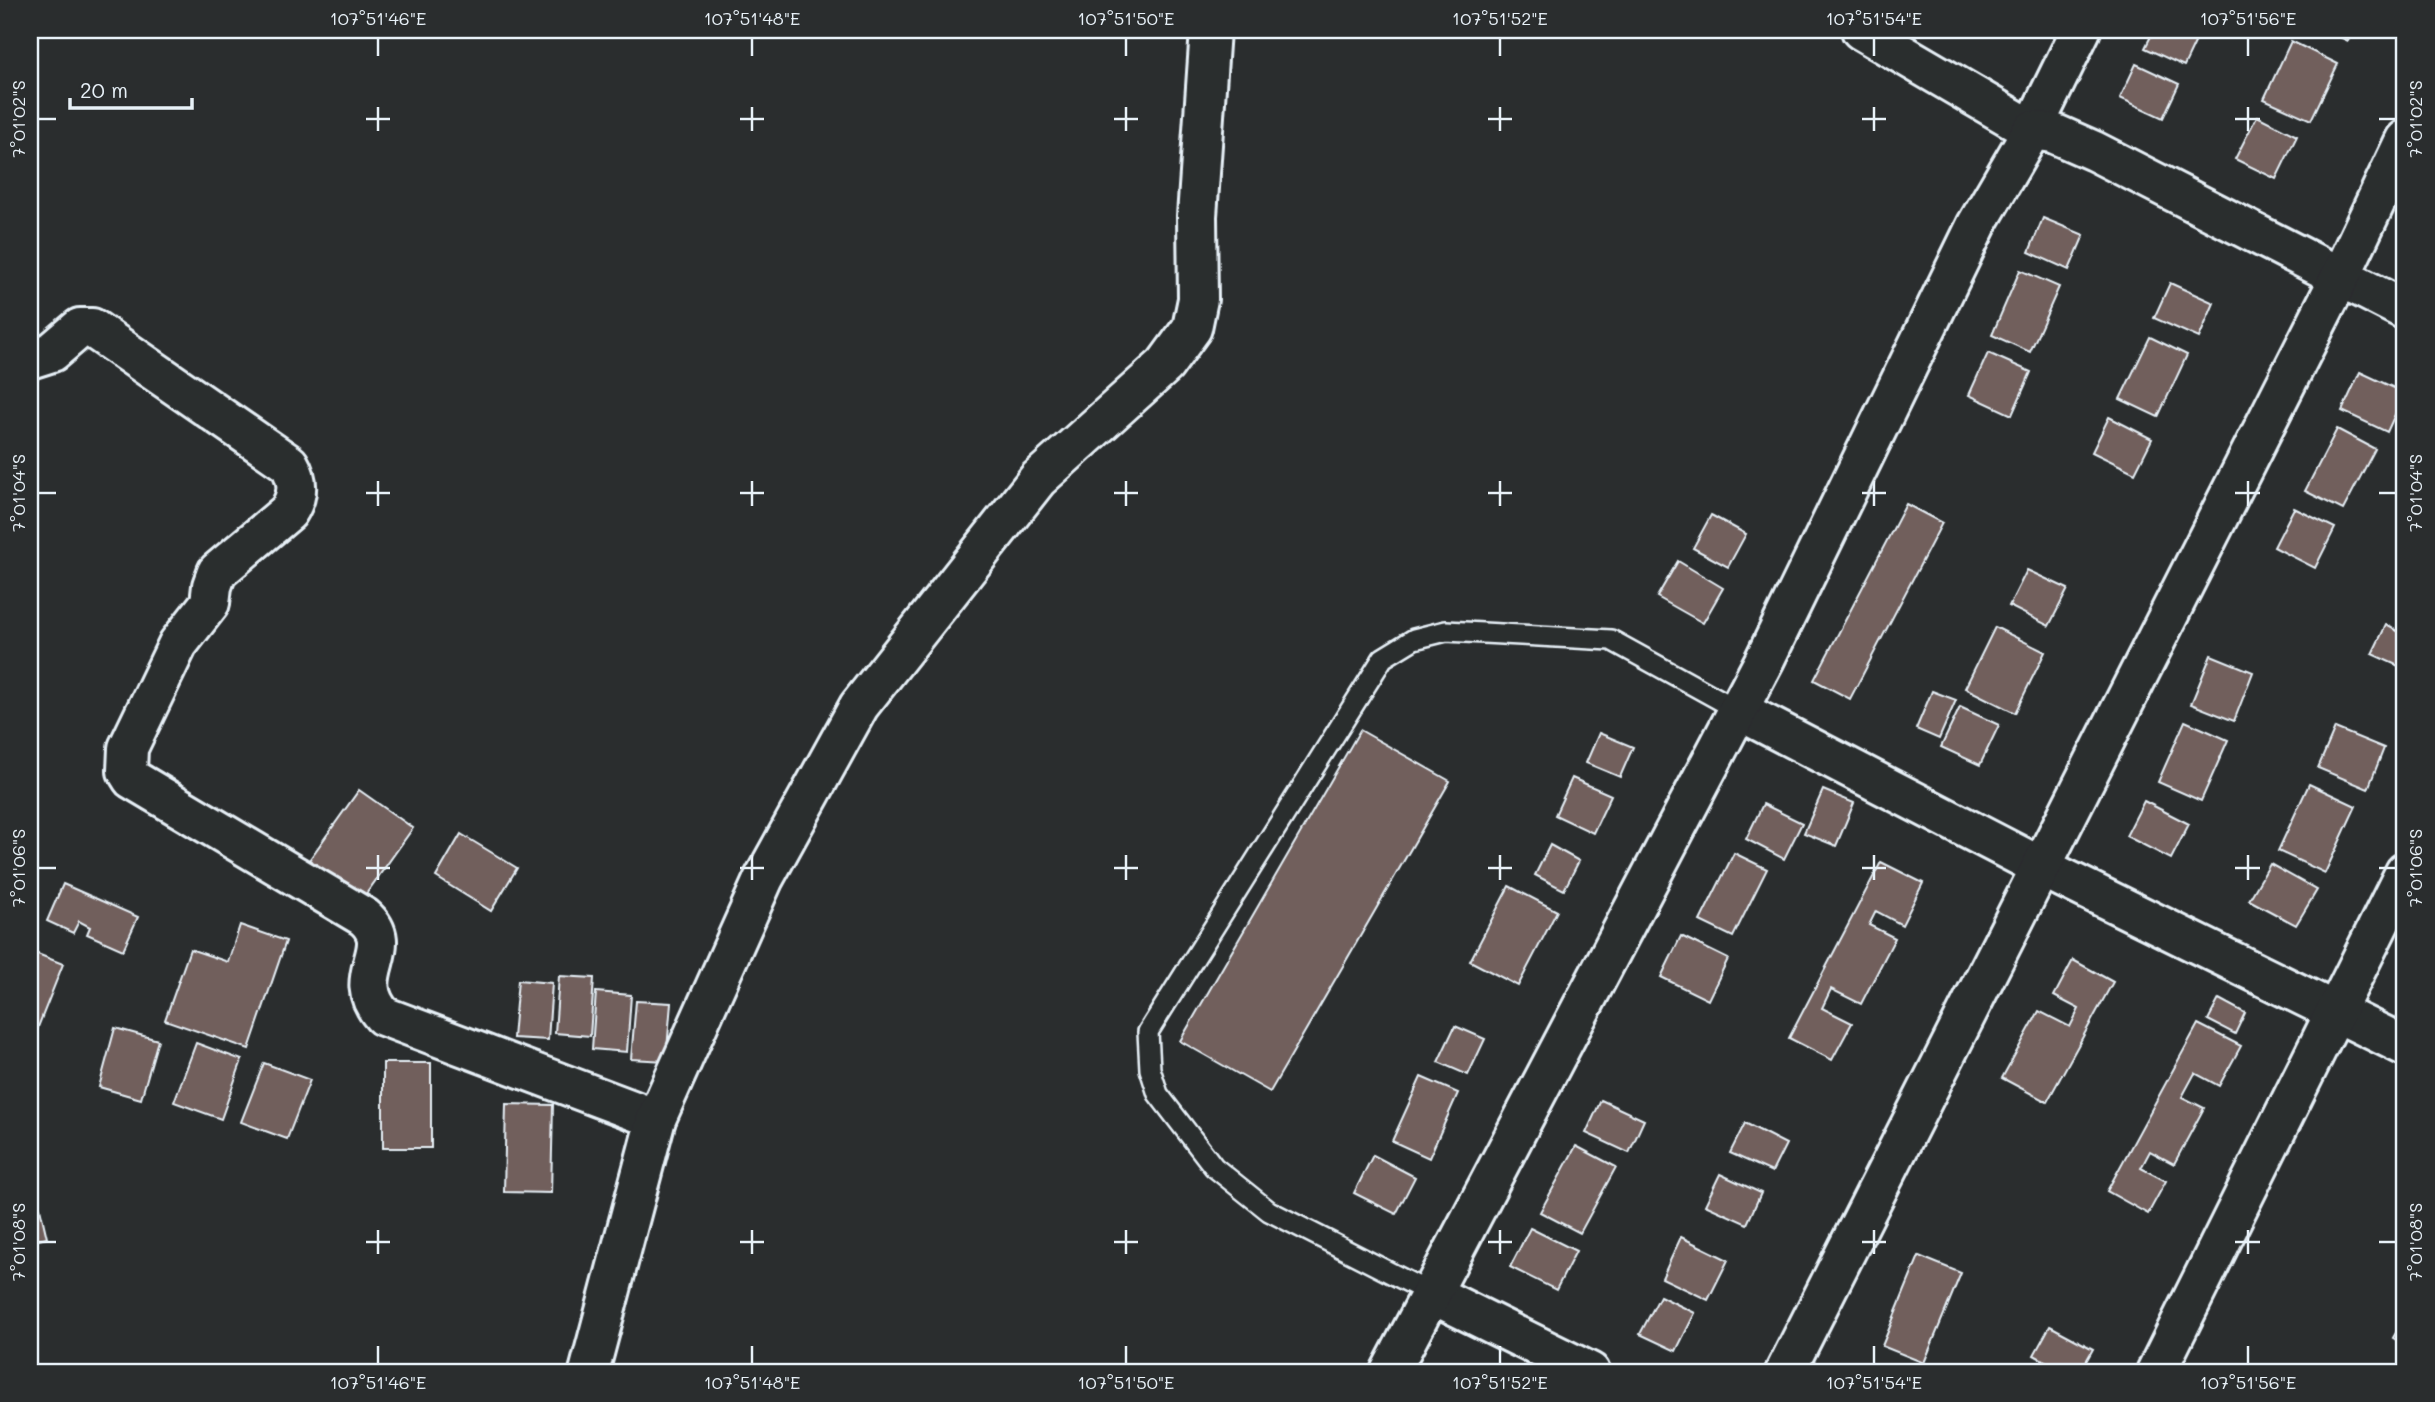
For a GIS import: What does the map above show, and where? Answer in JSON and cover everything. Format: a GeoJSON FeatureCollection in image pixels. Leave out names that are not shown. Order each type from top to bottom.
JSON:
{"type":"FeatureCollection","features":[{"type":"Feature","properties":{"kind":"street"},"geometry":{"type":"LineString","coordinates":[[589,1372],[656,1119],[764,878],[859,706],[1038,479],[1165,365],[1192,328],[1198,299],[1197,216],[1210,30]]}},
{"type":"Feature","properties":{"kind":"street"},"geometry":{"type":"LineString","coordinates":[[1861,30],[2032,130],[2053,133],[2094,151],[2405,310]]}},
{"type":"Feature","properties":{"kind":"street"},"geometry":{"type":"LineString","coordinates":[[1391,1372],[1738,710],[1978,224],[2032,130],[2081,30]]}},
{"type":"Feature","properties":{"kind":"street"},"geometry":{"type":"LineString","coordinates":[[1785,1372],[2340,277],[2405,141]]}},
{"type":"Feature","properties":{"kind":"street"},"geometry":{"type":"LineString","coordinates":[[30,359],[52,352],[79,328],[92,328],[289,464],[297,483],[295,498],[288,512],[218,572],[212,586],[210,603],[178,644],[128,748],[127,771],[132,779],[363,916],[372,924],[378,942],[368,987],[375,1007],[383,1016],[656,1119]]}},
{"type":"Feature","properties":{"kind":"street"},"geometry":{"type":"LineString","coordinates":[[1738,710],[2041,867],[2405,1046]]}},
{"type":"Feature","properties":{"kind":"street"},"geometry":{"type":"LineString","coordinates":[[2156,1372],[2405,872]]}},
{"type":"Feature","properties":{"kind":"street"},"geometry":{"type":"LineString","coordinates":[[1432,1294],[1590,1372]]}},
{"type":"Feature","properties":{"kind":"lane"},"geometry":{"type":"LineString","coordinates":[[1432,1294],[1269,1211],[1214,1167],[1158,1094],[1150,1069],[1148,1032],[1383,658],[1414,639],[1446,631],[1611,640],[1738,710]]}},
{"type":"Feature","properties":{"kind":"building"},"geometry":{"type":"Polygon","coordinates":[[[2154,30],[2201,30],[2184,66],[2145,48],[2154,30]]]}},
{"type":"Feature","properties":{"kind":"building"},"geometry":{"type":"Polygon","coordinates":[[[2325,30],[2354,30],[2348,41],[2325,30]]]}},
{"type":"Feature","properties":{"kind":"building"},"geometry":{"type":"Polygon","coordinates":[[[2291,41],[2338,64],[2311,120],[2264,99],[2291,41]]]}},
{"type":"Feature","properties":{"kind":"building"},"geometry":{"type":"Polygon","coordinates":[[[2136,64],[2179,84],[2163,118],[2120,98],[2136,64]]]}},
{"type":"Feature","properties":{"kind":"building"},"geometry":{"type":"Polygon","coordinates":[[[2257,116],[2297,136],[2276,179],[2235,159],[2257,116]]]}},
{"type":"Feature","properties":{"kind":"building"},"geometry":{"type":"Polygon","coordinates":[[[2043,218],[2084,235],[2069,270],[2029,252],[2043,218]]]}},
{"type":"Feature","properties":{"kind":"building"},"geometry":{"type":"Polygon","coordinates":[[[2020,270],[2059,287],[2030,352],[1992,335],[2020,270]]]}},
{"type":"Feature","properties":{"kind":"building"},"geometry":{"type":"Polygon","coordinates":[[[2170,283],[2214,303],[2199,338],[2154,318],[2170,283]]]}},
{"type":"Feature","properties":{"kind":"building"},"geometry":{"type":"Polygon","coordinates":[[[2150,337],[2187,355],[2158,417],[2120,399],[2150,337]]]}},
{"type":"Feature","properties":{"kind":"building"},"geometry":{"type":"Polygon","coordinates":[[[1988,353],[2031,372],[2012,415],[1969,395],[1988,353]]]}},
{"type":"Feature","properties":{"kind":"building"},"geometry":{"type":"Polygon","coordinates":[[[2360,372],[2405,393],[2387,432],[2342,411],[2360,372]]]}},
{"type":"Feature","properties":{"kind":"building"},"geometry":{"type":"Polygon","coordinates":[[[2109,417],[2152,439],[2135,473],[2092,452],[2109,417]]]}},
{"type":"Feature","properties":{"kind":"building"},"geometry":{"type":"Polygon","coordinates":[[[2337,429],[2375,449],[2343,510],[2305,491],[2337,429]]]}},
{"type":"Feature","properties":{"kind":"building"},"geometry":{"type":"Polygon","coordinates":[[[1906,504],[1942,523],[1850,699],[1814,680],[1906,504]]]}},
{"type":"Feature","properties":{"kind":"building"},"geometry":{"type":"Polygon","coordinates":[[[2294,508],[2335,528],[2315,568],[2274,547],[2294,508]]]}},
{"type":"Feature","properties":{"kind":"building"},"geometry":{"type":"Polygon","coordinates":[[[1711,515],[1746,534],[1728,567],[1693,548],[1711,515]]]}},
{"type":"Feature","properties":{"kind":"building"},"geometry":{"type":"Polygon","coordinates":[[[1678,561],[1723,588],[1703,623],[1657,597],[1678,561]]]}},
{"type":"Feature","properties":{"kind":"building"},"geometry":{"type":"Polygon","coordinates":[[[2027,570],[2068,589],[2049,626],[2009,606],[2027,570]]]}},
{"type":"Feature","properties":{"kind":"building"},"geometry":{"type":"Polygon","coordinates":[[[2405,595],[2405,615],[2397,611],[2405,595]]]}},
{"type":"Feature","properties":{"kind":"building"},"geometry":{"type":"Polygon","coordinates":[[[2386,625],[2405,635],[2405,669],[2372,654],[2386,625]]]}},
{"type":"Feature","properties":{"kind":"building"},"geometry":{"type":"Polygon","coordinates":[[[1995,627],[2045,652],[2015,713],[1965,688],[1995,627]]]}},
{"type":"Feature","properties":{"kind":"building"},"geometry":{"type":"Polygon","coordinates":[[[2211,655],[2253,672],[2234,721],[2191,704],[2211,655]]]}},
{"type":"Feature","properties":{"kind":"building"},"geometry":{"type":"Polygon","coordinates":[[[1932,691],[1956,700],[1939,739],[1916,729],[1932,691]]]}},
{"type":"Feature","properties":{"kind":"building"},"geometry":{"type":"Polygon","coordinates":[[[1960,707],[1999,725],[1980,765],[1941,747],[1960,707]]]}},
{"type":"Feature","properties":{"kind":"building"},"geometry":{"type":"Polygon","coordinates":[[[2185,721],[2228,740],[2201,801],[2158,782],[2185,721]]]}},
{"type":"Feature","properties":{"kind":"building"},"geometry":{"type":"Polygon","coordinates":[[[2335,728],[2384,748],[2368,789],[2318,768],[2335,728]]]}},
{"type":"Feature","properties":{"kind":"building"},"geometry":{"type":"Polygon","coordinates":[[[1360,730],[1450,781],[1270,1092],[1180,1041],[1360,730]]]}},
{"type":"Feature","properties":{"kind":"building"},"geometry":{"type":"Polygon","coordinates":[[[1599,733],[1633,747],[1620,777],[1586,763],[1599,733]]]}},
{"type":"Feature","properties":{"kind":"building"},"geometry":{"type":"Polygon","coordinates":[[[1572,778],[1611,795],[1593,833],[1555,815],[1572,778]]]}},
{"type":"Feature","properties":{"kind":"building"},"geometry":{"type":"Polygon","coordinates":[[[2309,784],[2356,806],[2325,873],[2278,851],[2309,784]]]}},
{"type":"Feature","properties":{"kind":"building"},"geometry":{"type":"Polygon","coordinates":[[[359,790],[413,828],[361,901],[307,863],[359,790]]]}},
{"type":"Feature","properties":{"kind":"building"},"geometry":{"type":"Polygon","coordinates":[[[1823,790],[1854,803],[1836,846],[1804,833],[1823,790]]]}},
{"type":"Feature","properties":{"kind":"building"},"geometry":{"type":"Polygon","coordinates":[[[2144,801],[2189,824],[2171,859],[2126,836],[2144,801]]]}},
{"type":"Feature","properties":{"kind":"building"},"geometry":{"type":"Polygon","coordinates":[[[1763,804],[1802,823],[1784,859],[1746,839],[1763,804]]]}},
{"type":"Feature","properties":{"kind":"building"},"geometry":{"type":"Polygon","coordinates":[[[461,834],[517,868],[491,911],[436,877],[461,834]]]}},
{"type":"Feature","properties":{"kind":"building"},"geometry":{"type":"Polygon","coordinates":[[[1550,845],[1579,861],[1564,890],[1535,875],[1550,845]]]}},
{"type":"Feature","properties":{"kind":"building"},"geometry":{"type":"Polygon","coordinates":[[[1734,853],[1767,869],[1733,937],[1700,921],[1734,853]]]}},
{"type":"Feature","properties":{"kind":"building"},"geometry":{"type":"Polygon","coordinates":[[[1881,862],[1923,883],[1902,925],[1876,911],[1869,925],[1895,938],[1861,1004],[1831,989],[1822,1008],[1852,1023],[1832,1060],[1789,1038],[1881,862]]]}},
{"type":"Feature","properties":{"kind":"building"},"geometry":{"type":"Polygon","coordinates":[[[2270,864],[2317,890],[2296,925],[2249,900],[2270,864]]]}},
{"type":"Feature","properties":{"kind":"building"},"geometry":{"type":"Polygon","coordinates":[[[63,884],[138,917],[123,950],[87,934],[90,927],[79,921],[73,933],[47,921],[63,884]]]}},
{"type":"Feature","properties":{"kind":"building"},"geometry":{"type":"Polygon","coordinates":[[[1509,886],[1557,911],[1518,986],[1470,961],[1509,886]]]}},
{"type":"Feature","properties":{"kind":"building"},"geometry":{"type":"Polygon","coordinates":[[[240,925],[286,941],[249,1049],[165,1020],[190,949],[228,962],[240,925]]]}},
{"type":"Feature","properties":{"kind":"building"},"geometry":{"type":"Polygon","coordinates":[[[1681,936],[1728,959],[1708,1000],[1661,977],[1681,936]]]}},
{"type":"Feature","properties":{"kind":"building"},"geometry":{"type":"Polygon","coordinates":[[[30,951],[63,964],[36,1032],[30,1029],[30,951]]]}},
{"type":"Feature","properties":{"kind":"building"},"geometry":{"type":"Polygon","coordinates":[[[2073,960],[2113,982],[2047,1102],[2002,1078],[2039,1011],[2070,1027],[2079,1009],[2054,996],[2073,960]]]}},
{"type":"Feature","properties":{"kind":"building"},"geometry":{"type":"Polygon","coordinates":[[[559,976],[594,978],[590,1036],[555,1033],[559,976]]]}},
{"type":"Feature","properties":{"kind":"building"},"geometry":{"type":"Polygon","coordinates":[[[518,980],[552,983],[548,1040],[513,1038],[518,980]]]}},
{"type":"Feature","properties":{"kind":"building"},"geometry":{"type":"Polygon","coordinates":[[[596,992],[631,995],[627,1052],[592,1049],[596,992]]]}},
{"type":"Feature","properties":{"kind":"building"},"geometry":{"type":"Polygon","coordinates":[[[2219,999],[2245,1013],[2235,1034],[2208,1020],[2219,999]]]}},
{"type":"Feature","properties":{"kind":"building"},"geometry":{"type":"Polygon","coordinates":[[[636,1001],[671,1003],[666,1061],[631,1059],[636,1001]]]}},
{"type":"Feature","properties":{"kind":"building"},"geometry":{"type":"Polygon","coordinates":[[[2198,1024],[2241,1046],[2219,1086],[2195,1073],[2182,1097],[2204,1108],[2174,1164],[2150,1151],[2141,1168],[2166,1181],[2148,1214],[2107,1191],[2198,1024]]]}},
{"type":"Feature","properties":{"kind":"building"},"geometry":{"type":"Polygon","coordinates":[[[1455,1026],[1485,1039],[1468,1075],[1438,1062],[1455,1026]]]}},
{"type":"Feature","properties":{"kind":"building"},"geometry":{"type":"Polygon","coordinates":[[[115,1028],[158,1040],[141,1099],[99,1087],[115,1028]]]}},
{"type":"Feature","properties":{"kind":"building"},"geometry":{"type":"Polygon","coordinates":[[[196,1043],[242,1060],[221,1119],[174,1102],[196,1043]]]}},
{"type":"Feature","properties":{"kind":"building"},"geometry":{"type":"Polygon","coordinates":[[[264,1063],[310,1080],[287,1139],[241,1122],[264,1063]]]}},
{"type":"Feature","properties":{"kind":"building"},"geometry":{"type":"Polygon","coordinates":[[[383,1063],[431,1063],[431,1148],[383,1148],[383,1063]]]}},
{"type":"Feature","properties":{"kind":"building"},"geometry":{"type":"Polygon","coordinates":[[[1421,1077],[1458,1093],[1429,1158],[1392,1141],[1421,1077]]]}},
{"type":"Feature","properties":{"kind":"building"},"geometry":{"type":"Polygon","coordinates":[[[1601,1100],[1644,1120],[1629,1153],[1586,1133],[1601,1100]]]}},
{"type":"Feature","properties":{"kind":"building"},"geometry":{"type":"Polygon","coordinates":[[[506,1104],[553,1105],[551,1193],[504,1192],[506,1104]]]}},
{"type":"Feature","properties":{"kind":"building"},"geometry":{"type":"Polygon","coordinates":[[[1745,1123],[1786,1144],[1772,1172],[1730,1153],[1745,1123]]]}},
{"type":"Feature","properties":{"kind":"building"},"geometry":{"type":"Polygon","coordinates":[[[1576,1146],[1616,1167],[1580,1233],[1540,1212],[1576,1146]]]}},
{"type":"Feature","properties":{"kind":"building"},"geometry":{"type":"Polygon","coordinates":[[[1373,1155],[1415,1177],[1396,1214],[1354,1193],[1373,1155]]]}},
{"type":"Feature","properties":{"kind":"building"},"geometry":{"type":"Polygon","coordinates":[[[1720,1174],[1761,1193],[1747,1224],[1705,1205],[1720,1174]]]}},
{"type":"Feature","properties":{"kind":"building"},"geometry":{"type":"Polygon","coordinates":[[[40,1208],[47,1238],[30,1242],[30,1210],[40,1208]]]}},
{"type":"Feature","properties":{"kind":"building"},"geometry":{"type":"Polygon","coordinates":[[[1530,1228],[1576,1251],[1556,1290],[1510,1267],[1530,1228]]]}},
{"type":"Feature","properties":{"kind":"building"},"geometry":{"type":"Polygon","coordinates":[[[1681,1237],[1728,1260],[1708,1300],[1662,1278],[1681,1237]]]}},
{"type":"Feature","properties":{"kind":"building"},"geometry":{"type":"Polygon","coordinates":[[[1919,1256],[1961,1273],[1924,1363],[1882,1346],[1919,1256]]]}},
{"type":"Feature","properties":{"kind":"building"},"geometry":{"type":"Polygon","coordinates":[[[1660,1296],[1695,1313],[1676,1351],[1640,1334],[1660,1296]]]}},
{"type":"Feature","properties":{"kind":"building"},"geometry":{"type":"Polygon","coordinates":[[[2405,1317],[2405,1345],[2393,1338],[2405,1317]]]}},
{"type":"Feature","properties":{"kind":"building"},"geometry":{"type":"Polygon","coordinates":[[[2050,1326],[2093,1349],[2080,1372],[2065,1372],[2034,1355],[2050,1326]]]}}]}
